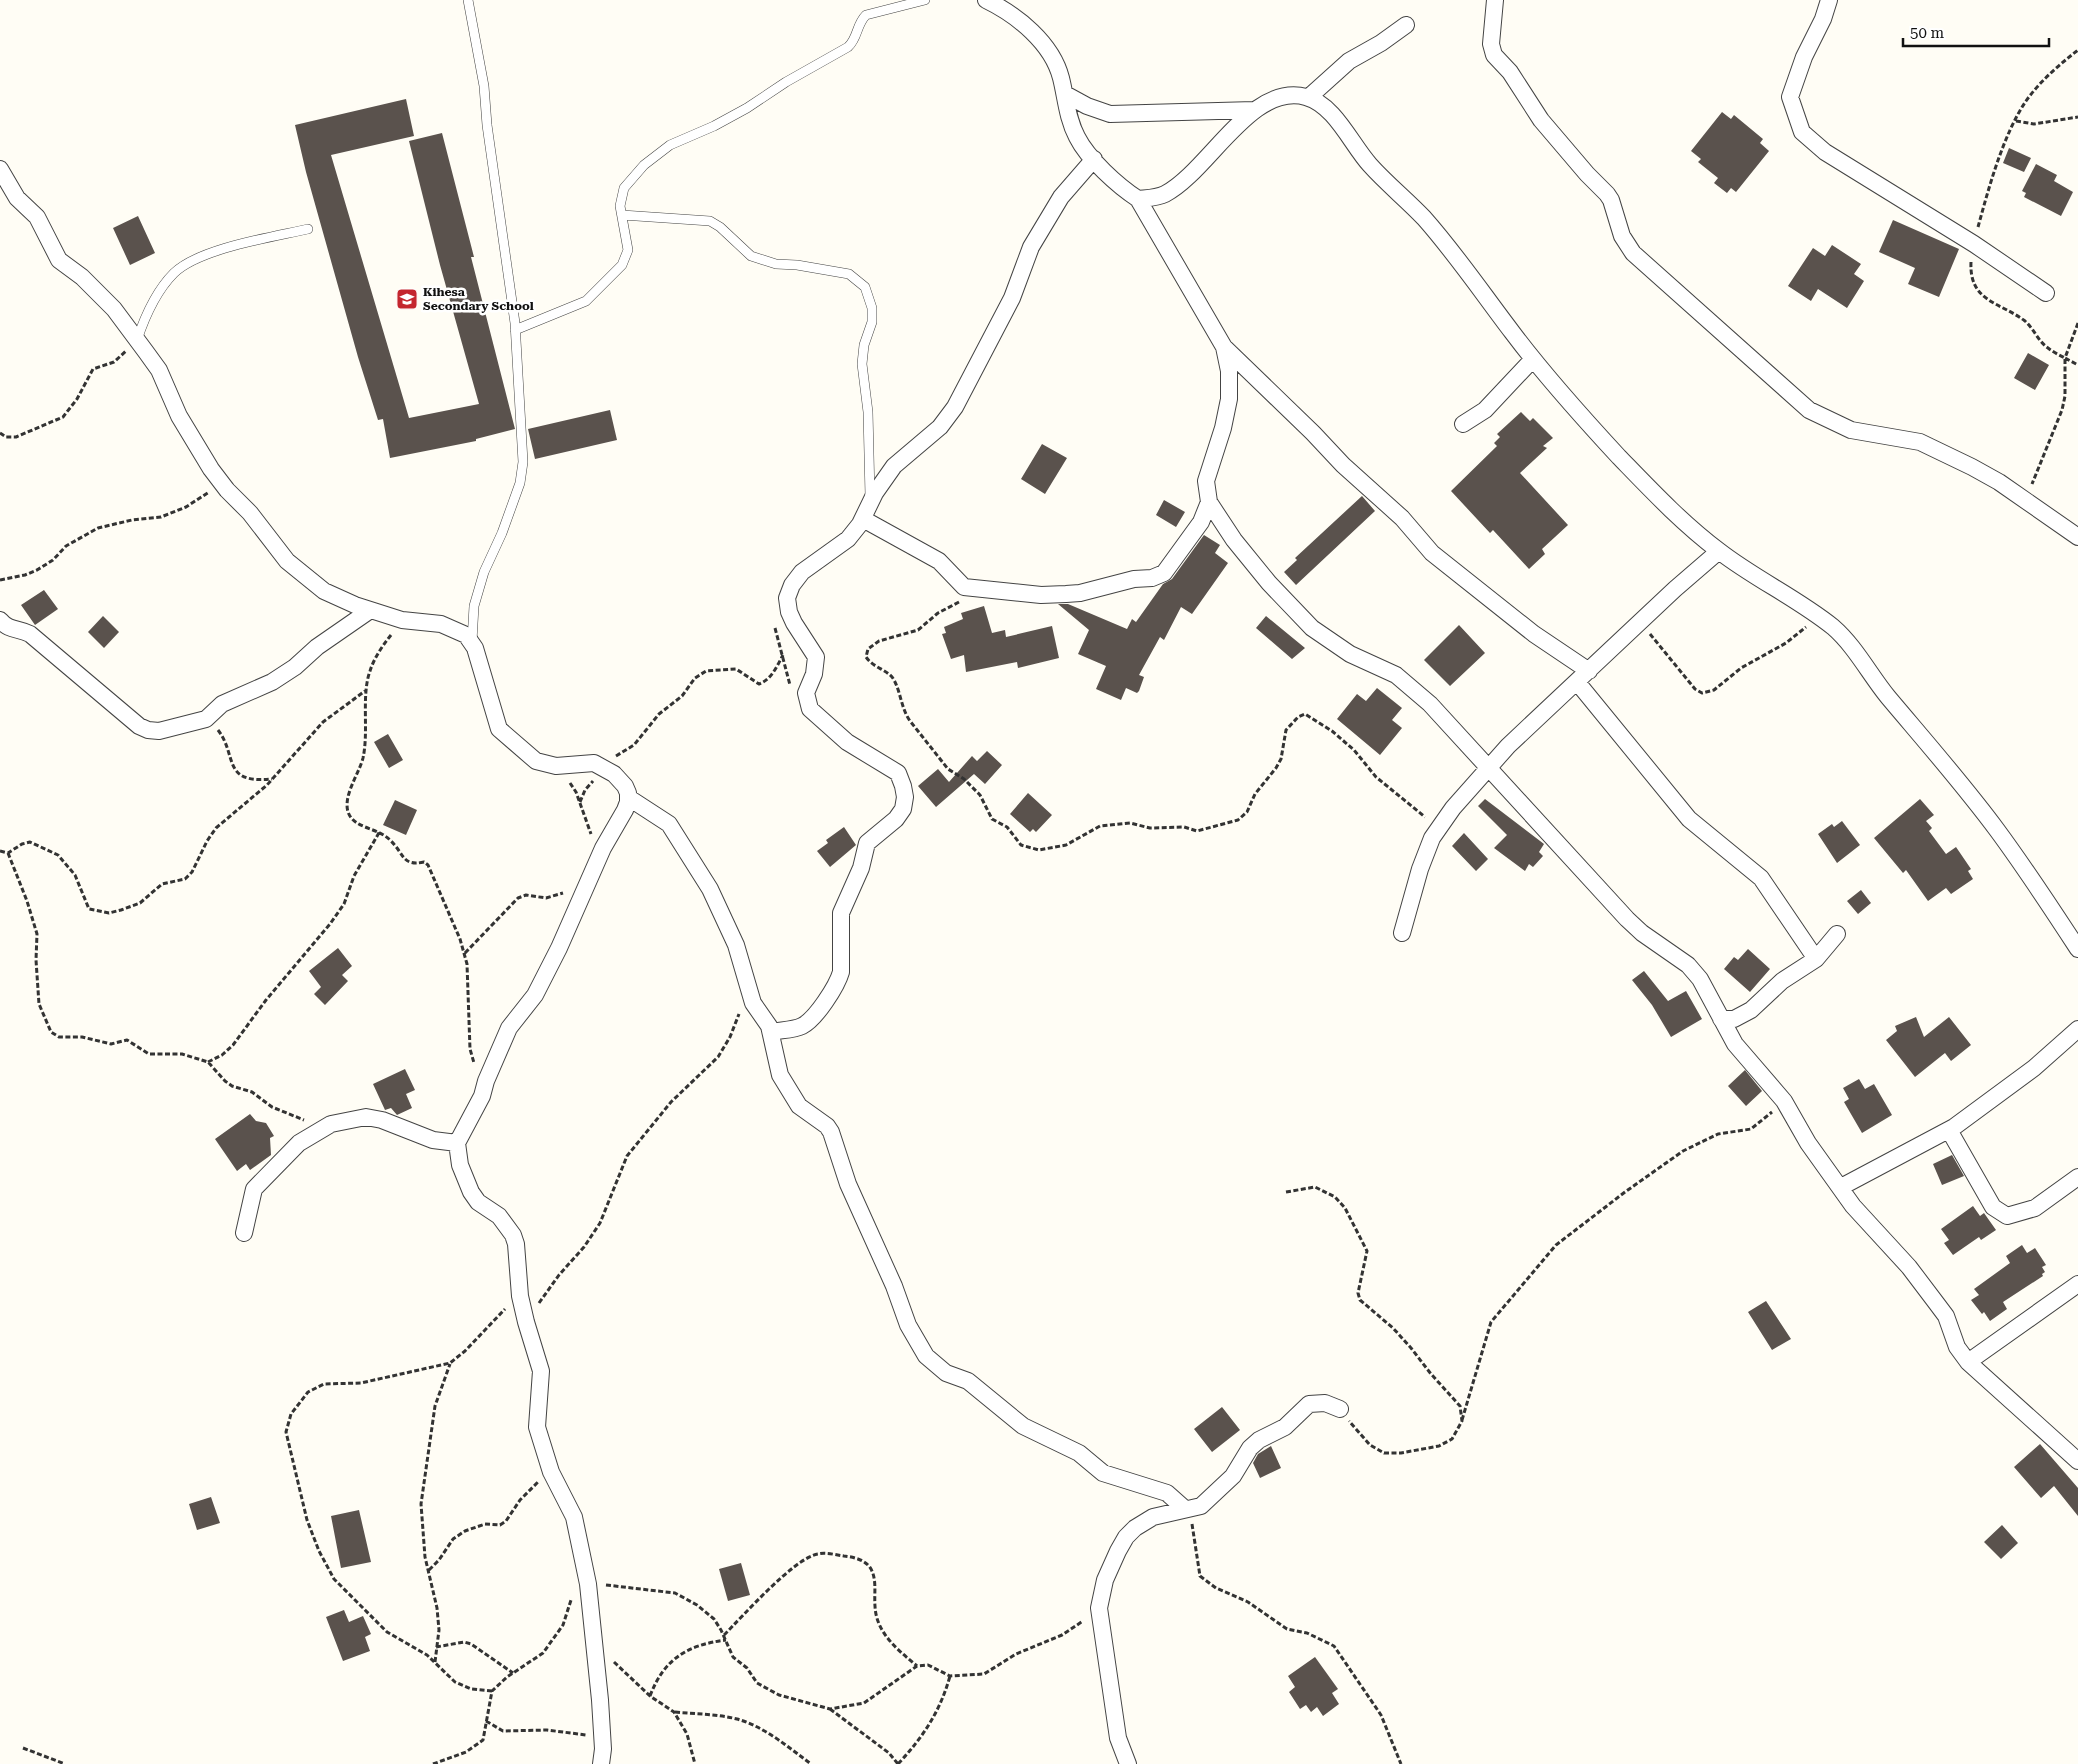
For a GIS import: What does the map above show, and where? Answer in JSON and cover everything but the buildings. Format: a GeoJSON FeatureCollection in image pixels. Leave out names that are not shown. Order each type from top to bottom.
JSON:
{"type":"FeatureCollection","features":[{"type":"Feature","properties":{"kind":"street"},"geometry":{"type":"LineString","coordinates":[[986,0],[996,5],[1038,38],[1050,54],[1060,75],[1068,116],[1077,138],[1117,185],[1138,199],[1224,347],[1343,465],[1402,518],[1432,553],[1534,634],[1583,676],[1689,820],[1761,878],[1816,959]]}},
{"type":"Feature","properties":{"kind":"street"},"geometry":{"type":"LineString","coordinates":[[1495,0],[1491,44],[1494,55],[1510,72],[1541,120],[1587,174],[1607,194],[1611,200],[1622,236],[1633,253],[1809,410],[1851,430],[1920,442],[1999,482],[2078,537]]}},
{"type":"Feature","properties":{"kind":"street"},"geometry":{"type":"LineString","coordinates":[[1829,0],[1823,19],[1804,58],[1790,97],[1802,132],[1826,152],[1974,244],[2046,294]]}},
{"type":"Feature","properties":{"kind":"street"},"geometry":{"type":"LineString","coordinates":[[1309,97],[1349,61],[1382,43],[1406,25]]}},
{"type":"Feature","properties":{"kind":"street"},"geometry":{"type":"LineString","coordinates":[[1065,94],[1087,106],[1110,114],[1254,110]]}},
{"type":"Feature","properties":{"kind":"street"},"geometry":{"type":"LineString","coordinates":[[1138,199],[1161,196],[1180,184],[1254,110],[1272,99],[1292,94],[1309,97],[1325,106],[1370,166],[1398,195],[1421,215],[1466,268],[1532,359],[1643,484],[1719,551],[1758,580],[1798,602],[1833,628],[1850,644],[1887,696],[1998,832],[2078,949]]}},
{"type":"Feature","properties":{"kind":"street"},"geometry":{"type":"LineString","coordinates":[[772,1032],[800,1027],[810,1022],[839,980],[841,972],[840,913],[862,868],[867,843],[896,820],[903,809],[905,797],[904,786],[898,773],[847,742],[810,709],[806,693],[814,674],[816,657],[794,623],[787,598],[792,584],[802,572],[848,539],[894,466],[940,427],[955,407],[1012,298],[1031,247],[1061,197],[1094,159]]}},
{"type":"Feature","properties":{"kind":"street"},"geometry":{"type":"LineString","coordinates":[[0,169],[5,190],[36,217],[59,260],[82,278],[114,309],[159,370],[179,416],[211,469],[227,490],[250,513],[287,561],[324,591],[368,611],[402,620],[442,624],[461,632],[472,641],[499,730],[536,761],[556,766],[594,763],[621,781],[629,798],[669,824],[710,889],[736,945],[753,1003],[772,1032],[780,1075],[799,1106],[826,1126],[830,1132],[848,1184],[894,1286],[908,1325],[926,1356],[946,1373],[968,1380],[1023,1426],[1079,1453],[1103,1472],[1167,1494],[1185,1509]]}},
{"type":"Feature","properties":{"kind":"street"},"geometry":{"type":"LineString","coordinates":[[1224,347],[1229,372],[1229,399],[1223,428],[1206,481],[1209,502],[1234,540],[1269,583],[1312,628],[1343,650],[1396,676],[1410,686],[1488,766],[1554,841],[1582,868],[1627,919],[1642,933],[1688,965],[1700,980],[1734,1044],[1784,1101],[1808,1143],[1866,1222],[1909,1267],[1938,1304],[1946,1316],[1957,1347],[1968,1362],[1988,1381],[2074,1451]]}},
{"type":"Feature","properties":{"kind":"street"},"geometry":{"type":"LineString","coordinates":[[1463,424],[1485,410],[1532,359]]}},
{"type":"Feature","properties":{"kind":"street"},"geometry":{"type":"LineString","coordinates":[[866,512],[939,561],[964,587],[1041,595],[1080,592],[1134,579],[1159,577],[1164,573],[1196,528],[1209,502]]}},
{"type":"Feature","properties":{"kind":"street"},"geometry":{"type":"LineString","coordinates":[[1402,933],[1420,869],[1432,838],[1488,766],[1639,623],[1719,551]]}},
{"type":"Feature","properties":{"kind":"street"},"geometry":{"type":"LineString","coordinates":[[0,620],[6,627],[12,630],[21,630],[30,634],[128,718],[148,730],[159,731],[206,719],[222,704],[272,682],[295,667],[316,646],[368,611]]}},
{"type":"Feature","properties":{"kind":"street"},"geometry":{"type":"LineString","coordinates":[[601,1764],[604,1749],[601,1738],[600,1700],[586,1577],[574,1517],[551,1472],[538,1427],[541,1370],[520,1296],[518,1251],[513,1235],[499,1216],[478,1202],[471,1192],[460,1165],[457,1142],[484,1089],[509,1028],[536,995],[542,983],[588,884],[602,848],[619,822],[629,798]]}},
{"type":"Feature","properties":{"kind":"street"},"geometry":{"type":"LineString","coordinates":[[1721,1020],[1743,1015],[1782,981],[1816,959],[1837,934]]}},
{"type":"Feature","properties":{"kind":"street"},"geometry":{"type":"LineString","coordinates":[[1841,1187],[1949,1130],[2034,1068],[2078,1029]]}},
{"type":"Feature","properties":{"kind":"street"},"geometry":{"type":"LineString","coordinates":[[244,1233],[254,1189],[299,1143],[323,1129],[344,1120],[366,1117],[382,1120],[433,1140],[457,1142]]}},
{"type":"Feature","properties":{"kind":"street"},"geometry":{"type":"LineString","coordinates":[[1949,1130],[1993,1207],[2008,1216],[2035,1208],[2078,1177]]}},
{"type":"Feature","properties":{"kind":"street"},"geometry":{"type":"LineString","coordinates":[[1968,1362],[2078,1284]]}},
{"type":"Feature","properties":{"kind":"street"},"geometry":{"type":"LineString","coordinates":[[1128,1764],[1118,1738],[1099,1608],[1105,1580],[1126,1537],[1135,1528],[1153,1517],[1202,1506],[1233,1476],[1250,1448],[1259,1440],[1285,1426],[1309,1404],[1325,1403],[1340,1409]]}},
{"type":"Feature","properties":{"kind":"lane"},"geometry":{"type":"LineString","coordinates":[[468,0],[484,86],[487,125],[515,330],[523,462],[520,483],[505,525],[484,572],[474,606],[472,641]]}},
{"type":"Feature","properties":{"kind":"lane"},"geometry":{"type":"LineString","coordinates":[[515,330],[566,311],[586,301],[625,259],[628,250],[620,206],[624,188],[644,165],[670,145],[714,126],[747,108],[786,82],[848,47],[856,38],[860,21],[866,15],[926,0]]}},
{"type":"Feature","properties":{"kind":"lane"},"geometry":{"type":"LineString","coordinates":[[622,215],[710,220],[751,256],[776,264],[797,265],[849,274],[865,287],[872,308],[872,322],[864,345],[862,364],[868,412],[866,512]]}},
{"type":"Feature","properties":{"kind":"lane"},"geometry":{"type":"LineString","coordinates":[[137,340],[153,301],[174,273],[183,266],[215,252],[308,229]]}},
{"type":"Feature","properties":{"kind":"path"},"geometry":{"type":"LineString","coordinates":[[2016,121],[2034,124],[2078,118]]}},
{"type":"Feature","properties":{"kind":"path"},"geometry":{"type":"LineString","coordinates":[[2078,323],[2065,358],[2078,365]]}},
{"type":"Feature","properties":{"kind":"path"},"geometry":{"type":"LineString","coordinates":[[0,433],[6,437],[16,437],[63,417],[77,399],[93,368],[114,362],[137,340]]}},
{"type":"Feature","properties":{"kind":"path"},"geometry":{"type":"LineString","coordinates":[[0,580],[37,570],[54,560],[66,546],[98,528],[132,520],[161,517],[186,507],[208,493],[227,490]]}},
{"type":"Feature","properties":{"kind":"path"},"geometry":{"type":"LineString","coordinates":[[964,587],[965,596],[960,601],[938,613],[918,630],[879,640],[868,649],[866,657],[877,669],[890,675],[894,680],[905,714],[948,769],[964,779],[980,795],[992,819],[1007,827],[1021,845],[1039,850],[1066,845],[1088,832],[1106,826],[1130,823],[1150,828],[1184,827],[1197,831],[1238,820],[1247,812],[1255,794],[1276,768],[1280,759],[1286,730],[1298,717],[1305,714],[1332,731],[1354,750],[1376,778],[1439,827]]}},
{"type":"Feature","properties":{"kind":"path"},"geometry":{"type":"LineString","coordinates":[[787,598],[779,609],[775,629],[792,692],[810,709]]}},
{"type":"Feature","properties":{"kind":"path"},"geometry":{"type":"LineString","coordinates":[[1639,623],[1654,638],[1695,689],[1702,693],[1714,690],[1741,668],[1786,644],[1818,618]]}},
{"type":"Feature","properties":{"kind":"path"},"geometry":{"type":"LineString","coordinates":[[402,620],[383,646],[370,671],[366,691],[364,753],[360,771],[346,804],[348,813],[357,824],[380,831],[394,844],[408,862],[428,864],[464,954],[470,1049],[484,1089]]}},
{"type":"Feature","properties":{"kind":"path"},"geometry":{"type":"LineString","coordinates":[[580,802],[585,790],[603,768],[621,752],[634,745],[659,714],[682,696],[695,678],[706,671],[736,669],[759,684],[766,682],[772,675],[783,655]]}},
{"type":"Feature","properties":{"kind":"path"},"geometry":{"type":"LineString","coordinates":[[8,853],[22,844],[37,844],[58,855],[68,864],[81,885],[85,902],[89,909],[109,913],[140,902],[162,884],[185,879],[192,872],[207,841],[216,828],[247,804],[273,779],[323,722],[366,691]]}},
{"type":"Feature","properties":{"kind":"path"},"geometry":{"type":"LineString","coordinates":[[206,719],[223,737],[229,759],[241,774],[251,780],[273,779]]}},
{"type":"Feature","properties":{"kind":"path"},"geometry":{"type":"LineString","coordinates":[[556,766],[573,786],[594,840],[602,848]]}},
{"type":"Feature","properties":{"kind":"path"},"geometry":{"type":"LineString","coordinates":[[208,1062],[222,1055],[233,1045],[266,1000],[330,924],[344,904],[354,876],[380,831]]}},
{"type":"Feature","properties":{"kind":"path"},"geometry":{"type":"LineString","coordinates":[[0,850],[8,853],[27,901],[37,934],[36,960],[39,1004],[51,1032],[59,1037],[82,1037],[111,1044],[127,1040],[149,1054],[182,1054],[208,1062],[232,1086],[252,1092],[272,1107],[323,1129]]}},
{"type":"Feature","properties":{"kind":"path"},"geometry":{"type":"LineString","coordinates":[[464,954],[518,898],[526,895],[546,898],[576,890],[588,884]]}},
{"type":"Feature","properties":{"kind":"path"},"geometry":{"type":"LineString","coordinates":[[526,1322],[559,1275],[584,1247],[600,1223],[627,1156],[671,1102],[718,1057],[730,1037],[748,990]]}},
{"type":"Feature","properties":{"kind":"path"},"geometry":{"type":"LineString","coordinates":[[1340,1409],[1370,1445],[1384,1453],[1400,1454],[1439,1446],[1452,1439],[1462,1421],[1491,1322],[1556,1245],[1625,1192],[1683,1151],[1718,1134],[1751,1129],[1784,1101]]}},
{"type":"Feature","properties":{"kind":"path"},"geometry":{"type":"LineString","coordinates":[[1286,1192],[1315,1187],[1335,1197],[1345,1208],[1367,1251],[1358,1293],[1360,1300],[1393,1328],[1430,1374],[1460,1406],[1462,1421]]}},
{"type":"Feature","properties":{"kind":"path"},"geometry":{"type":"LineString","coordinates":[[492,1691],[479,1691],[462,1686],[411,1644],[387,1632],[334,1579],[319,1551],[307,1520],[286,1432],[291,1414],[298,1401],[308,1392],[324,1384],[361,1383],[450,1363],[465,1351],[520,1296]]}},
{"type":"Feature","properties":{"kind":"path"},"geometry":{"type":"LineString","coordinates":[[435,1662],[439,1630],[437,1608],[428,1571],[421,1504],[423,1478],[435,1406],[450,1363]]}},
{"type":"Feature","properties":{"kind":"path"},"geometry":{"type":"LineString","coordinates":[[428,1571],[439,1560],[453,1540],[464,1532],[485,1524],[500,1525],[506,1521],[520,1500],[551,1472]]}},
{"type":"Feature","properties":{"kind":"path"},"geometry":{"type":"LineString","coordinates":[[1202,1506],[1194,1516],[1192,1524],[1200,1576],[1216,1588],[1248,1602],[1287,1629],[1307,1633],[1334,1646],[1381,1715],[1401,1764]]}},
{"type":"Feature","properties":{"kind":"path"},"geometry":{"type":"LineString","coordinates":[[724,1636],[774,1585],[806,1558],[817,1554],[850,1556],[864,1562],[871,1569],[876,1591],[876,1617],[879,1627],[917,1666]]}},
{"type":"Feature","properties":{"kind":"path"},"geometry":{"type":"LineString","coordinates":[[586,1577],[610,1586],[675,1593],[707,1612],[724,1636],[733,1657],[746,1668],[756,1683],[766,1690],[779,1695],[830,1709],[889,1753],[898,1764],[931,1724],[943,1700],[950,1676]]}},
{"type":"Feature","properties":{"kind":"path"},"geometry":{"type":"LineString","coordinates":[[433,1764],[445,1761],[483,1740],[486,1732],[486,1720],[492,1691],[498,1683],[543,1653],[563,1625],[571,1599]]}},
{"type":"Feature","properties":{"kind":"path"},"geometry":{"type":"LineString","coordinates":[[830,1709],[864,1703],[917,1666],[928,1665],[950,1676],[980,1675],[990,1672],[1025,1650],[1062,1635],[1099,1608]]}},
{"type":"Feature","properties":{"kind":"path"},"geometry":{"type":"LineString","coordinates":[[650,1696],[656,1679],[667,1664],[695,1647],[726,1640]]}},
{"type":"Feature","properties":{"kind":"path"},"geometry":{"type":"LineString","coordinates":[[436,1647],[458,1642],[471,1644],[514,1673]]}},
{"type":"Feature","properties":{"kind":"path"},"geometry":{"type":"LineString","coordinates":[[594,1646],[626,1672],[650,1696],[674,1712],[687,1734],[695,1764]]}},
{"type":"Feature","properties":{"kind":"path"},"geometry":{"type":"LineString","coordinates":[[674,1712],[718,1716],[746,1722],[773,1736],[811,1764]]}},
{"type":"Feature","properties":{"kind":"path"},"geometry":{"type":"LineString","coordinates":[[486,1720],[503,1731],[547,1730],[601,1738]]}},
{"type":"Feature","properties":{"kind":"path"},"geometry":{"type":"LineString","coordinates":[[23,1748],[65,1764]]}},
{"type":"Feature","properties":{"kind":"place","name":"Kihesa Secondary School"},"geometry":{"type":"Point","coordinates":[407,299]}}]}
